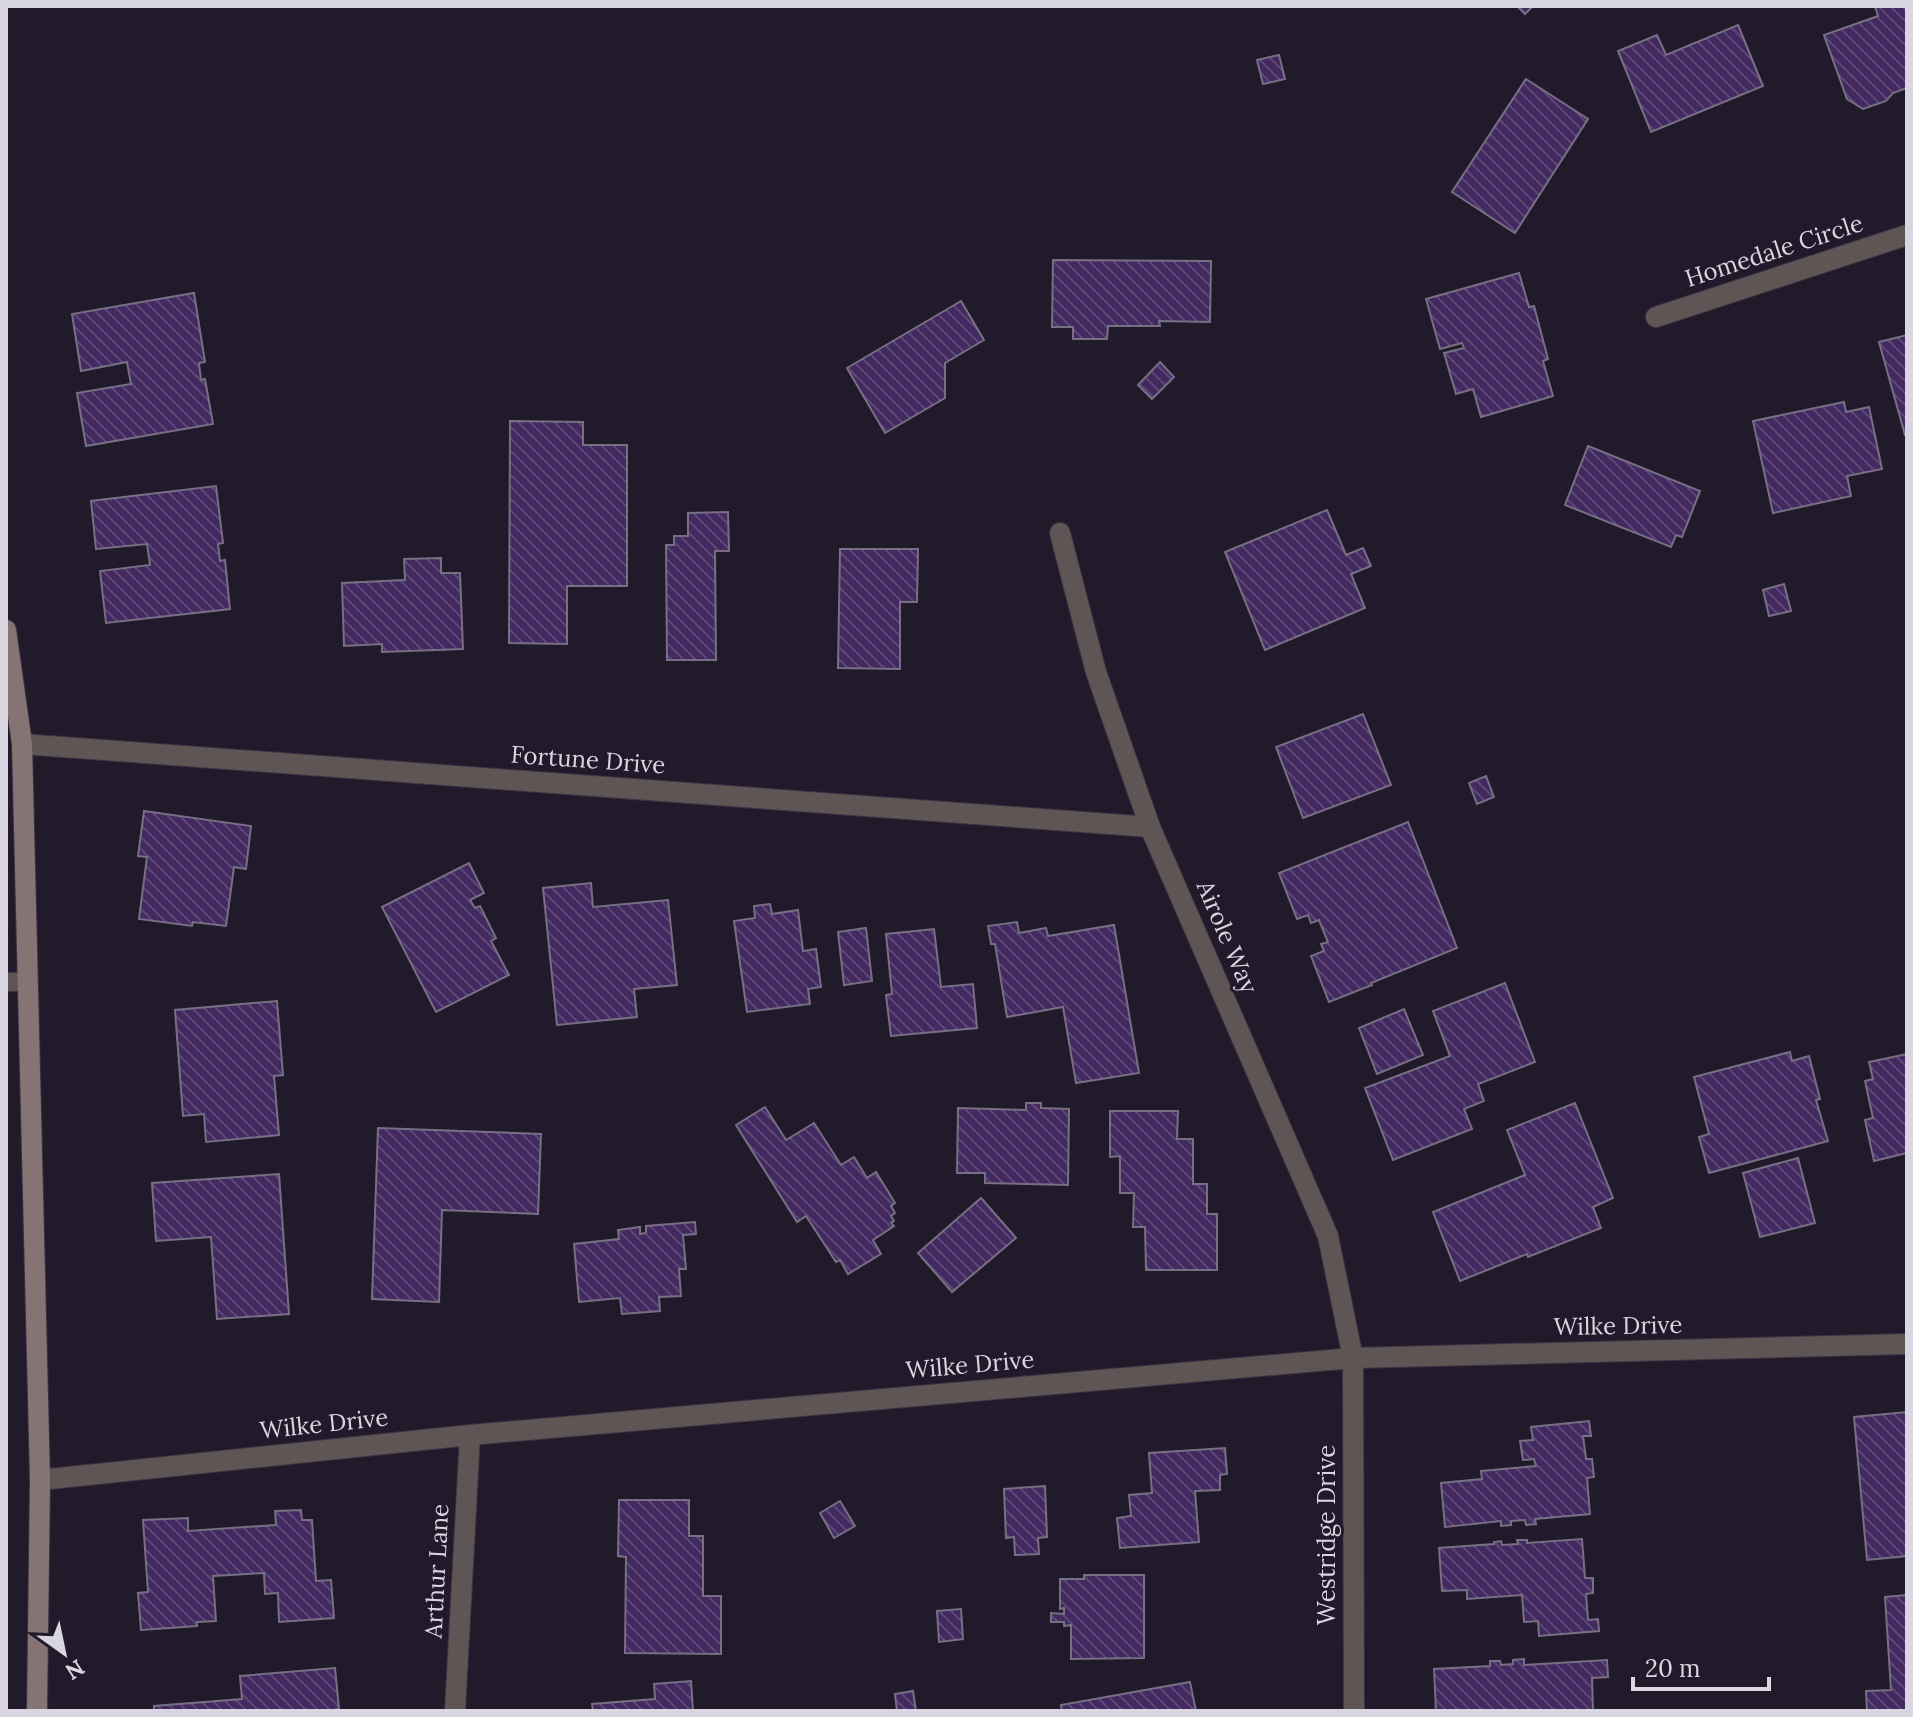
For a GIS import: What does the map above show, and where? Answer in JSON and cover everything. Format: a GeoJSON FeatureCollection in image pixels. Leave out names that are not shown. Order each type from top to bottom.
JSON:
{"type":"FeatureCollection","features":[{"type":"Feature","properties":{"kind":"street","name":"Homedale Circle"},"geometry":{"type":"LineString","coordinates":[[1656,317],[1907,235]]}},
{"type":"Feature","properties":{"kind":"street","name":"Airole Way"},"geometry":{"type":"LineString","coordinates":[[1060,533],[1096,672],[1150,827],[1328,1236],[1353,1358]]}},
{"type":"Feature","properties":{"kind":"street"},"geometry":{"type":"LineString","coordinates":[[6,630],[22,744],[40,1480],[37,1711]]}},
{"type":"Feature","properties":{"kind":"street","name":"Fortune Drive"},"geometry":{"type":"LineString","coordinates":[[22,744],[1150,827]]}},
{"type":"Feature","properties":{"kind":"street","name":"Wilke Drive"},"geometry":{"type":"LineString","coordinates":[[40,1480],[470,1435],[1353,1358],[1907,1344]]}},
{"type":"Feature","properties":{"kind":"street","name":"Westridge Drive"},"geometry":{"type":"LineString","coordinates":[[1353,1358],[1354,1711]]}},
{"type":"Feature","properties":{"kind":"street","name":"Arthur Lane"},"geometry":{"type":"LineString","coordinates":[[455,1711],[470,1435]]}},
{"type":"Feature","properties":{"kind":"lane"},"geometry":{"type":"LineString","coordinates":[[6,982],[28,982]]}},
{"type":"Feature","properties":{"kind":"building"},"geometry":{"type":"Polygon","coordinates":[[[1517,6],[1533,6],[1525,14],[1517,6]]]}},
{"type":"Feature","properties":{"kind":"building"},"geometry":{"type":"Polygon","coordinates":[[[1875,6],[1907,6],[1907,88],[1893,93],[1886,101],[1863,109],[1847,99],[1824,35],[1878,16],[1875,6]]]}},
{"type":"Feature","properties":{"kind":"building"},"geometry":{"type":"Polygon","coordinates":[[[1738,25],[1763,86],[1651,132],[1618,51],[1657,35],[1666,55],[1738,25]]]}},
{"type":"Feature","properties":{"kind":"building"},"geometry":{"type":"Polygon","coordinates":[[[1279,55],[1285,79],[1263,84],[1257,60],[1279,55]]]}},
{"type":"Feature","properties":{"kind":"building"},"geometry":{"type":"Polygon","coordinates":[[[1526,79],[1588,119],[1515,233],[1452,192],[1526,79]]]}},
{"type":"Feature","properties":{"kind":"building"},"geometry":{"type":"Polygon","coordinates":[[[1053,260],[1211,261],[1210,322],[1159,321],[1160,326],[1108,326],[1107,339],[1073,339],[1073,327],[1052,327],[1053,260]]]}},
{"type":"Feature","properties":{"kind":"building"},"geometry":{"type":"Polygon","coordinates":[[[1519,273],[1529,307],[1534,306],[1548,359],[1543,361],[1553,396],[1481,417],[1473,389],[1456,394],[1444,353],[1464,348],[1462,343],[1440,349],[1426,299],[1519,273]]]}},
{"type":"Feature","properties":{"kind":"building"},"geometry":{"type":"Polygon","coordinates":[[[194,293],[205,362],[199,363],[201,380],[205,379],[213,424],[86,446],[77,393],[131,384],[127,362],[81,371],[72,314],[194,293]]]}},
{"type":"Feature","properties":{"kind":"building"},"geometry":{"type":"Polygon","coordinates":[[[961,301],[984,340],[945,363],[945,398],[885,433],[847,368],[961,301]]]}},
{"type":"Feature","properties":{"kind":"building"},"geometry":{"type":"Polygon","coordinates":[[[1907,335],[1907,434],[1905,435],[1879,342],[1907,335]]]}},
{"type":"Feature","properties":{"kind":"building"},"geometry":{"type":"Polygon","coordinates":[[[1160,362],[1174,377],[1152,399],[1138,385],[1160,362]]]}},
{"type":"Feature","properties":{"kind":"building"},"geometry":{"type":"Polygon","coordinates":[[[1844,402],[1846,412],[1869,407],[1882,469],[1847,476],[1851,496],[1773,513],[1753,421],[1844,402]]]}},
{"type":"Feature","properties":{"kind":"building"},"geometry":{"type":"Polygon","coordinates":[[[510,421],[583,422],[583,445],[627,445],[627,586],[567,586],[567,644],[509,643],[510,421]]]}},
{"type":"Feature","properties":{"kind":"building"},"geometry":{"type":"Polygon","coordinates":[[[1588,446],[1700,491],[1682,537],[1676,535],[1671,547],[1565,505],[1588,446]]]}},
{"type":"Feature","properties":{"kind":"building"},"geometry":{"type":"Polygon","coordinates":[[[216,486],[223,543],[218,544],[220,561],[225,560],[230,609],[106,623],[100,571],[150,565],[147,544],[96,549],[91,501],[216,486]]]}},
{"type":"Feature","properties":{"kind":"building"},"geometry":{"type":"Polygon","coordinates":[[[1327,510],[1346,555],[1363,548],[1371,566],[1351,574],[1365,608],[1265,650],[1225,552],[1327,510]]]}},
{"type":"Feature","properties":{"kind":"building"},"geometry":{"type":"Polygon","coordinates":[[[728,512],[729,551],[715,551],[716,660],[667,660],[666,545],[674,545],[674,536],[688,536],[688,513],[728,512]]]}},
{"type":"Feature","properties":{"kind":"building"},"geometry":{"type":"Polygon","coordinates":[[[840,549],[918,549],[917,602],[900,602],[900,669],[838,668],[840,549]]]}},
{"type":"Feature","properties":{"kind":"building"},"geometry":{"type":"Polygon","coordinates":[[[441,558],[441,573],[460,573],[463,649],[382,652],[382,644],[344,646],[342,583],[405,580],[404,559],[441,558]]]}},
{"type":"Feature","properties":{"kind":"building"},"geometry":{"type":"Polygon","coordinates":[[[1784,584],[1791,611],[1769,616],[1763,590],[1784,584]]]}},
{"type":"Feature","properties":{"kind":"building"},"geometry":{"type":"Polygon","coordinates":[[[1363,714],[1391,785],[1303,818],[1276,747],[1363,714]]]}},
{"type":"Feature","properties":{"kind":"building"},"geometry":{"type":"Polygon","coordinates":[[[1486,776],[1494,797],[1477,804],[1469,783],[1486,776]]]}},
{"type":"Feature","properties":{"kind":"building"},"geometry":{"type":"Polygon","coordinates":[[[144,811],[251,826],[246,869],[234,867],[226,926],[193,922],[192,926],[139,919],[147,857],[138,856],[144,811]]]}},
{"type":"Feature","properties":{"kind":"building"},"geometry":{"type":"Polygon","coordinates":[[[1408,822],[1457,948],[1329,1002],[1311,956],[1324,951],[1321,944],[1328,942],[1319,920],[1311,923],[1308,915],[1297,919],[1279,873],[1408,822]]]}},
{"type":"Feature","properties":{"kind":"building"},"geometry":{"type":"Polygon","coordinates":[[[469,863],[484,893],[470,900],[475,908],[480,906],[496,938],[491,941],[509,975],[436,1012],[382,907],[469,863]]]}},
{"type":"Feature","properties":{"kind":"building"},"geometry":{"type":"Polygon","coordinates":[[[591,883],[593,907],[668,900],[677,985],[634,989],[637,1017],[557,1025],[543,888],[591,883]]]}},
{"type":"Feature","properties":{"kind":"building"},"geometry":{"type":"Polygon","coordinates":[[[770,904],[772,914],[798,910],[803,951],[816,949],[821,987],[808,989],[810,1004],[747,1012],[734,921],[755,918],[754,906],[770,904]]]}},
{"type":"Feature","properties":{"kind":"building"},"geometry":{"type":"Polygon","coordinates":[[[1017,922],[1019,933],[1046,928],[1048,936],[1114,925],[1139,1073],[1076,1083],[1063,1007],[1007,1017],[995,944],[991,944],[988,926],[1017,922]]]}},
{"type":"Feature","properties":{"kind":"building"},"geometry":{"type":"Polygon","coordinates":[[[866,928],[872,981],[844,985],[838,932],[866,928]]]}},
{"type":"Feature","properties":{"kind":"building"},"geometry":{"type":"Polygon","coordinates":[[[934,929],[941,987],[973,984],[977,1028],[891,1036],[886,995],[892,994],[886,934],[934,929]]]}},
{"type":"Feature","properties":{"kind":"building"},"geometry":{"type":"Polygon","coordinates":[[[1505,983],[1535,1062],[1478,1084],[1484,1101],[1464,1109],[1472,1129],[1393,1160],[1365,1088],[1450,1056],[1433,1011],[1505,983]]]}},
{"type":"Feature","properties":{"kind":"building"},"geometry":{"type":"Polygon","coordinates":[[[277,1001],[283,1075],[274,1076],[279,1135],[206,1142],[204,1114],[183,1116],[175,1010],[277,1001]]]}},
{"type":"Feature","properties":{"kind":"building"},"geometry":{"type":"Polygon","coordinates":[[[1404,1009],[1423,1055],[1377,1074],[1359,1028],[1404,1009]]]}},
{"type":"Feature","properties":{"kind":"building"},"geometry":{"type":"Polygon","coordinates":[[[1790,1052],[1792,1061],[1809,1056],[1820,1099],[1816,1100],[1828,1141],[1709,1173],[1699,1137],[1709,1134],[1694,1077],[1790,1052]]]}},
{"type":"Feature","properties":{"kind":"building"},"geometry":{"type":"Polygon","coordinates":[[[1907,1054],[1907,1153],[1874,1161],[1865,1120],[1873,1118],[1865,1081],[1873,1079],[1869,1062],[1907,1054]]]}},
{"type":"Feature","properties":{"kind":"building"},"geometry":{"type":"Polygon","coordinates":[[[1026,1103],[1041,1103],[1041,1108],[1069,1109],[1068,1185],[985,1183],[985,1173],[957,1173],[958,1108],[1026,1110],[1026,1103]]]}},
{"type":"Feature","properties":{"kind":"building"},"geometry":{"type":"Polygon","coordinates":[[[1575,1103],[1613,1198],[1593,1207],[1601,1228],[1460,1281],[1433,1212],[1525,1175],[1507,1130],[1575,1103]]]}},
{"type":"Feature","properties":{"kind":"building"},"geometry":{"type":"Polygon","coordinates":[[[765,1107],[786,1140],[814,1123],[841,1165],[854,1157],[867,1178],[876,1172],[895,1203],[891,1206],[895,1213],[891,1216],[894,1226],[873,1240],[881,1254],[848,1274],[840,1260],[836,1262],[806,1216],[797,1222],[736,1125],[765,1107]]]}},
{"type":"Feature","properties":{"kind":"building"},"geometry":{"type":"Polygon","coordinates":[[[1110,1111],[1178,1111],[1177,1139],[1193,1139],[1193,1184],[1207,1184],[1207,1214],[1217,1214],[1217,1270],[1146,1270],[1145,1227],[1133,1227],[1134,1193],[1120,1193],[1120,1156],[1110,1157],[1110,1111]]]}},
{"type":"Feature","properties":{"kind":"building"},"geometry":{"type":"Polygon","coordinates":[[[378,1128],[541,1134],[538,1214],[442,1210],[439,1302],[372,1299],[378,1128]]]}},
{"type":"Feature","properties":{"kind":"building"},"geometry":{"type":"Polygon","coordinates":[[[1798,1158],[1815,1223],[1760,1237],[1743,1173],[1798,1158]]]}},
{"type":"Feature","properties":{"kind":"building"},"geometry":{"type":"Polygon","coordinates":[[[279,1174],[289,1314],[217,1319],[211,1237],[156,1241],[152,1183],[279,1174]]]}},
{"type":"Feature","properties":{"kind":"building"},"geometry":{"type":"Polygon","coordinates":[[[981,1198],[1016,1238],[952,1292],[918,1253],[981,1198]]]}},
{"type":"Feature","properties":{"kind":"building"},"geometry":{"type":"Polygon","coordinates":[[[695,1222],[696,1234],[683,1235],[686,1269],[679,1269],[681,1296],[659,1297],[660,1311],[622,1314],[620,1298],[579,1302],[574,1244],[619,1239],[618,1230],[640,1227],[640,1234],[646,1233],[646,1226],[695,1222]]]}},
{"type":"Feature","properties":{"kind":"building"},"geometry":{"type":"Polygon","coordinates":[[[1907,1412],[1907,1556],[1867,1560],[1854,1417],[1907,1412]]]}},
{"type":"Feature","properties":{"kind":"building"},"geometry":{"type":"Polygon","coordinates":[[[1589,1421],[1591,1436],[1583,1436],[1586,1459],[1592,1459],[1594,1477],[1587,1478],[1590,1514],[1535,1519],[1536,1524],[1526,1525],[1525,1520],[1511,1521],[1511,1525],[1501,1526],[1501,1521],[1445,1527],[1441,1483],[1482,1479],[1481,1471],[1536,1466],[1534,1459],[1523,1460],[1520,1441],[1533,1440],[1531,1427],[1589,1421]]]}},
{"type":"Feature","properties":{"kind":"building"},"geometry":{"type":"Polygon","coordinates":[[[1225,1448],[1227,1474],[1220,1475],[1220,1490],[1195,1491],[1199,1542],[1120,1548],[1117,1518],[1131,1516],[1129,1495],[1152,1493],[1149,1453],[1225,1448]]]}},
{"type":"Feature","properties":{"kind":"building"},"geometry":{"type":"Polygon","coordinates":[[[1045,1486],[1047,1537],[1038,1538],[1039,1554],[1015,1555],[1014,1537],[1006,1538],[1004,1489],[1045,1486]]]}},
{"type":"Feature","properties":{"kind":"building"},"geometry":{"type":"Polygon","coordinates":[[[619,1500],[689,1500],[689,1536],[703,1536],[703,1596],[721,1596],[721,1654],[625,1653],[626,1557],[618,1556],[619,1500]]]}},
{"type":"Feature","properties":{"kind":"building"},"geometry":{"type":"Polygon","coordinates":[[[840,1501],[855,1526],[834,1538],[820,1513],[840,1501]]]}},
{"type":"Feature","properties":{"kind":"building"},"geometry":{"type":"Polygon","coordinates":[[[301,1510],[302,1520],[312,1520],[316,1581],[331,1580],[334,1618],[279,1622],[278,1593],[265,1594],[264,1573],[213,1576],[216,1621],[197,1622],[197,1626],[141,1630],[138,1593],[148,1592],[143,1520],[188,1518],[188,1531],[276,1525],[275,1511],[301,1510]]]}},
{"type":"Feature","properties":{"kind":"building"},"geometry":{"type":"Polygon","coordinates":[[[1582,1539],[1585,1578],[1593,1578],[1593,1593],[1586,1594],[1588,1620],[1598,1619],[1599,1631],[1539,1636],[1538,1621],[1524,1622],[1522,1595],[1467,1599],[1467,1590],[1442,1591],[1439,1548],[1501,1541],[1502,1545],[1518,1544],[1517,1540],[1527,1540],[1527,1543],[1582,1539]]]}},
{"type":"Feature","properties":{"kind":"building"},"geometry":{"type":"Polygon","coordinates":[[[1084,1575],[1144,1575],[1144,1658],[1071,1659],[1071,1625],[1051,1622],[1051,1613],[1064,1614],[1064,1608],[1060,1609],[1060,1579],[1084,1579],[1084,1575]]]}},
{"type":"Feature","properties":{"kind":"building"},"geometry":{"type":"Polygon","coordinates":[[[1907,1595],[1907,1711],[1867,1711],[1866,1691],[1891,1690],[1885,1597],[1907,1595]]]}},
{"type":"Feature","properties":{"kind":"building"},"geometry":{"type":"Polygon","coordinates":[[[961,1609],[963,1639],[939,1642],[937,1611],[961,1609]]]}},
{"type":"Feature","properties":{"kind":"building"},"geometry":{"type":"Polygon","coordinates":[[[1524,1659],[1524,1665],[1607,1660],[1608,1677],[1592,1678],[1593,1711],[1436,1711],[1434,1669],[1490,1666],[1490,1661],[1500,1661],[1501,1665],[1513,1664],[1513,1660],[1524,1659]]]}},
{"type":"Feature","properties":{"kind":"building"},"geometry":{"type":"Polygon","coordinates":[[[335,1668],[339,1709],[154,1711],[154,1706],[242,1699],[240,1676],[335,1668]]]}},
{"type":"Feature","properties":{"kind":"building"},"geometry":{"type":"Polygon","coordinates":[[[691,1681],[693,1711],[593,1711],[592,1704],[655,1699],[654,1684],[691,1681]]]}},
{"type":"Feature","properties":{"kind":"building"},"geometry":{"type":"Polygon","coordinates":[[[1190,1682],[1196,1711],[1062,1711],[1061,1705],[1190,1682]]]}},
{"type":"Feature","properties":{"kind":"building"},"geometry":{"type":"Polygon","coordinates":[[[913,1691],[916,1711],[897,1711],[895,1694],[913,1691]]]}}]}
